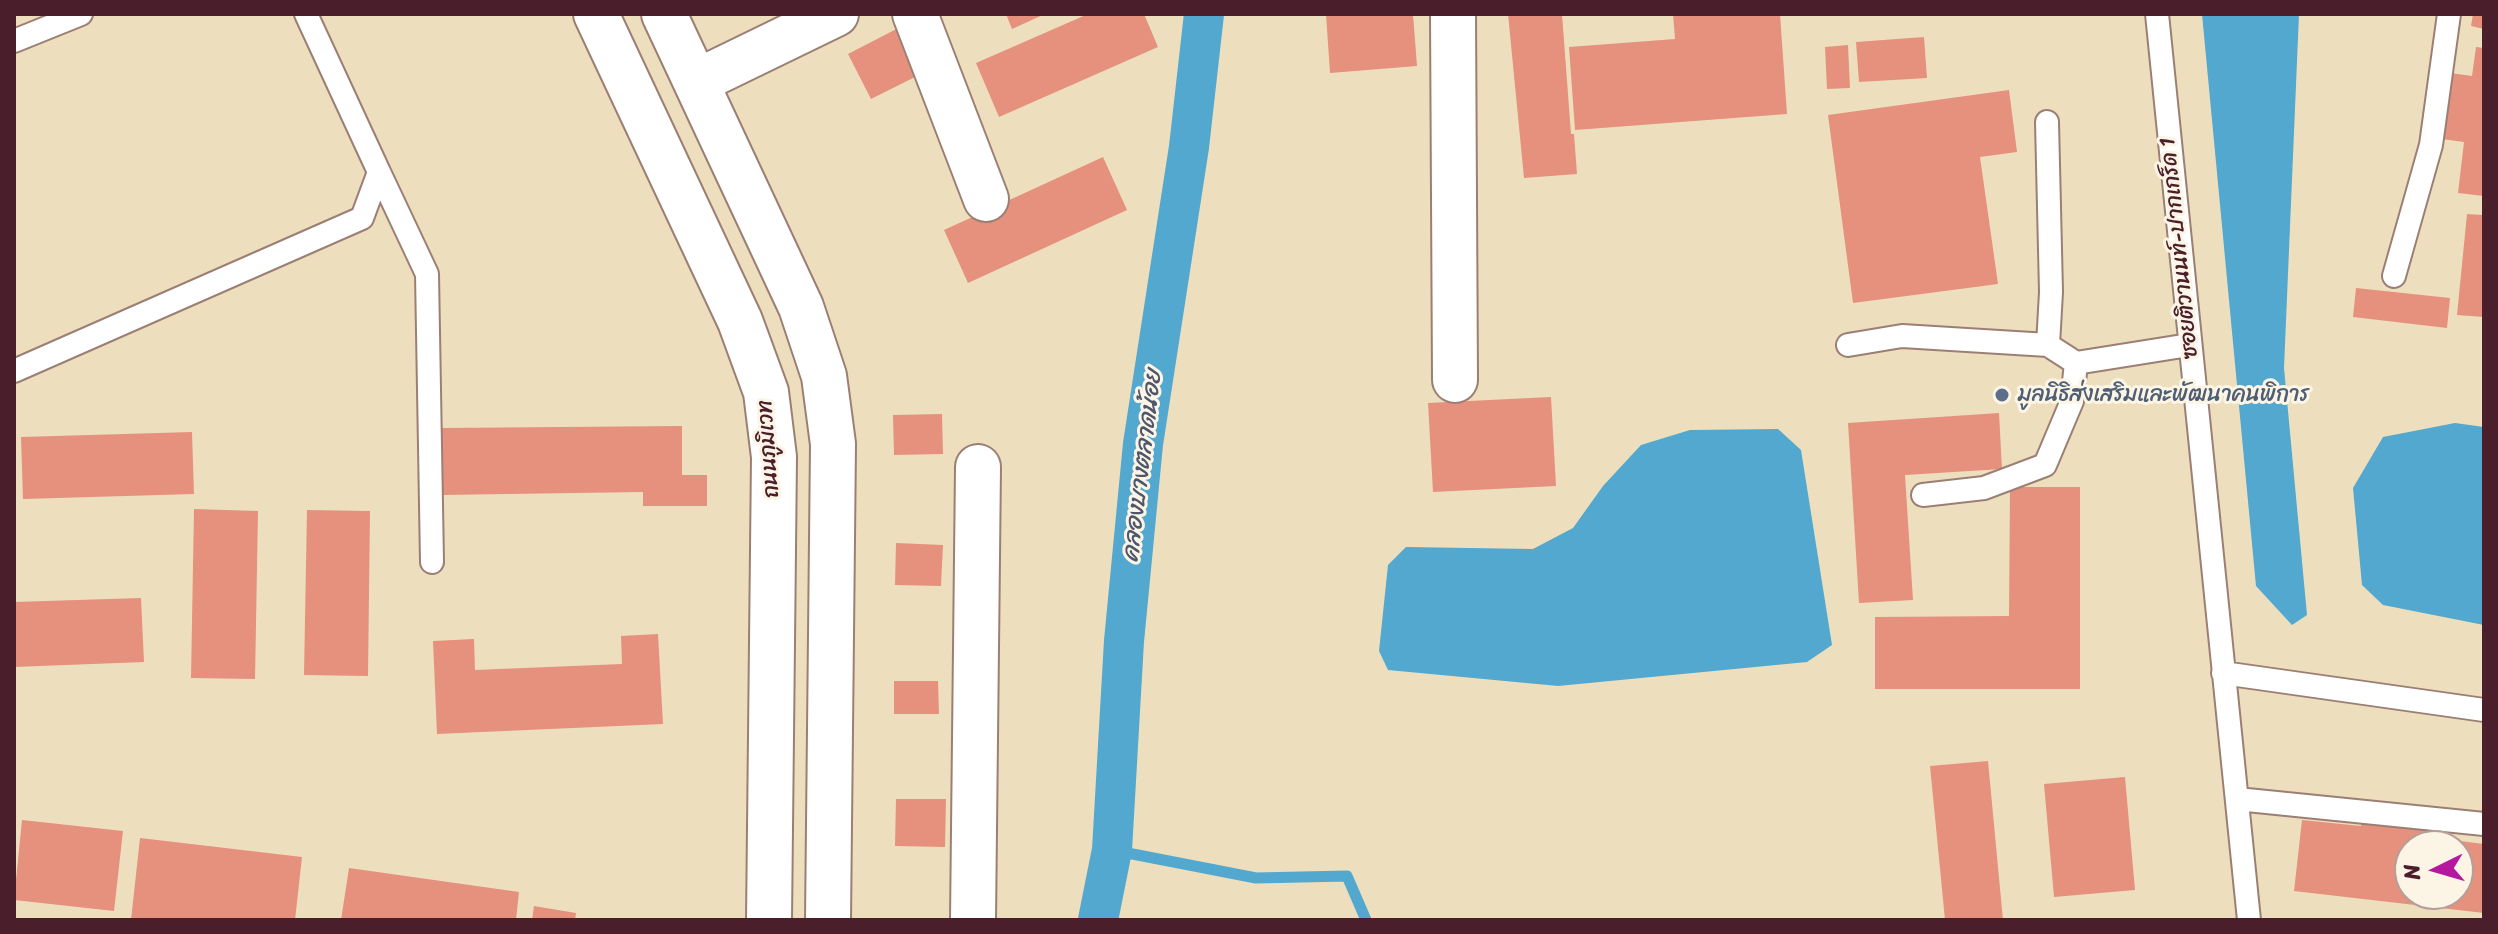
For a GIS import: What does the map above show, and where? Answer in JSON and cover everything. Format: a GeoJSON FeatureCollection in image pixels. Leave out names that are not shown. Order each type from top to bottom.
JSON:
{"type":"FeatureCollection","features":[{"type":"Feature","properties":{"kind":"street","name":"ถนนภูมิเวท"},"geometry":{"type":"LineString","coordinates":[[596,14],[740,321],[766,392],[774,457],[769,920]]}},
{"type":"Feature","properties":{"kind":"street"},"geometry":{"type":"LineString","coordinates":[[664,14],[801,307],[824,376],[833,444],[828,920]]}},
{"type":"Feature","properties":{"kind":"street"},"geometry":{"type":"LineString","coordinates":[[696,82],[836,14]]}},
{"type":"Feature","properties":{"kind":"street"},"geometry":{"type":"LineString","coordinates":[[915,14],[986,199]]}},
{"type":"Feature","properties":{"kind":"street"},"geometry":{"type":"LineString","coordinates":[[1453,14],[1455,380]]}},
{"type":"Feature","properties":{"kind":"street"},"geometry":{"type":"LineString","coordinates":[[973,920],[978,467]]}},
{"type":"Feature","properties":{"kind":"lane"},"geometry":{"type":"LineString","coordinates":[[14,41],[81,14]]}},
{"type":"Feature","properties":{"kind":"lane"},"geometry":{"type":"LineString","coordinates":[[306,14],[427,274],[432,562]]}},
{"type":"Feature","properties":{"kind":"lane","name":"ซอยติวานนท์-ปากเกร็ด 1"},"geometry":{"type":"LineString","coordinates":[[2157,14],[2249,920]]}},
{"type":"Feature","properties":{"kind":"lane"},"geometry":{"type":"LineString","coordinates":[[2394,276],[2431,145],[2449,14]]}},
{"type":"Feature","properties":{"kind":"lane"},"geometry":{"type":"LineString","coordinates":[[2047,122],[2051,292],[2048,345]]}},
{"type":"Feature","properties":{"kind":"lane"},"geometry":{"type":"LineString","coordinates":[[14,371],[362,218],[379,172]]}},
{"type":"Feature","properties":{"kind":"lane"},"geometry":{"type":"LineString","coordinates":[[1848,345],[1902,336],[2048,345],[2076,363],[2189,345]]}},
{"type":"Feature","properties":{"kind":"lane"},"geometry":{"type":"LineString","coordinates":[[1923,495],[1984,488],[2045,465],[2072,401],[2076,363]]}},
{"type":"Feature","properties":{"kind":"lane"},"geometry":{"type":"LineString","coordinates":[[2223,673],[2484,710]]}},
{"type":"Feature","properties":{"kind":"lane"},"geometry":{"type":"LineString","coordinates":[[2237,799],[2484,824]]}},
{"type":"Feature","properties":{"kind":"water"},"geometry":{"type":"Polygon","coordinates":[[[2202,14],[2299,14],[2284,368],[2307,615],[2292,625],[2256,586],[2202,14]]]}},
{"type":"Feature","properties":{"kind":"water"},"geometry":{"type":"Polygon","coordinates":[[[2455,423],[2484,427],[2484,625],[2383,605],[2362,585],[2353,488],[2383,437],[2455,423]]]}},
{"type":"Feature","properties":{"kind":"water"},"geometry":{"type":"Polygon","coordinates":[[[1778,429],[1801,450],[1832,645],[1807,662],[1558,686],[1388,670],[1379,651],[1388,565],[1406,547],[1533,549],[1573,528],[1603,486],[1641,445],[1690,430],[1778,429]]]}},
{"type":"Feature","properties":{"kind":"building"},"geometry":{"type":"Polygon","coordinates":[[[1006,14],[1045,14],[1012,29],[1006,14]]]}},
{"type":"Feature","properties":{"kind":"building"},"geometry":{"type":"Polygon","coordinates":[[[1088,14],[1144,14],[1158,47],[999,117],[976,63],[1088,14]]]}},
{"type":"Feature","properties":{"kind":"building"},"geometry":{"type":"Polygon","coordinates":[[[1326,14],[1413,14],[1417,66],[1330,73],[1326,14]]]}},
{"type":"Feature","properties":{"kind":"building"},"geometry":{"type":"Polygon","coordinates":[[[1508,14],[1562,14],[1577,174],[1524,178],[1508,14]]]}},
{"type":"Feature","properties":{"kind":"building"},"geometry":{"type":"Polygon","coordinates":[[[1673,14],[1780,14],[1787,114],[1575,130],[1569,47],[1675,39],[1673,14]]]}},
{"type":"Feature","properties":{"kind":"building"},"geometry":{"type":"Polygon","coordinates":[[[2473,14],[2484,14],[2484,29],[2471,26],[2473,14]]]}},
{"type":"Feature","properties":{"kind":"building"},"geometry":{"type":"Polygon","coordinates":[[[906,24],[929,70],[871,99],[848,54],[906,24]]]}},
{"type":"Feature","properties":{"kind":"building"},"geometry":{"type":"Polygon","coordinates":[[[1924,37],[1927,78],[1859,82],[1856,42],[1924,37]]]}},
{"type":"Feature","properties":{"kind":"building"},"geometry":{"type":"Polygon","coordinates":[[[1848,45],[1850,88],[1827,89],[1825,47],[1848,45]]]}},
{"type":"Feature","properties":{"kind":"building"},"geometry":{"type":"Polygon","coordinates":[[[2476,47],[2484,48],[2484,196],[2458,193],[2464,142],[2435,138],[2443,72],[2472,76],[2476,47]]]}},
{"type":"Feature","properties":{"kind":"building"},"geometry":{"type":"Polygon","coordinates":[[[2009,90],[2017,152],[1980,157],[1998,284],[1853,303],[1828,115],[2009,90]]]}},
{"type":"Feature","properties":{"kind":"building"},"geometry":{"type":"Polygon","coordinates":[[[1103,157],[1127,210],[968,283],[944,230],[1103,157]]]}},
{"type":"Feature","properties":{"kind":"building"},"geometry":{"type":"Polygon","coordinates":[[[2467,214],[2484,215],[2484,317],[2457,315],[2467,214]]]}},
{"type":"Feature","properties":{"kind":"building"},"geometry":{"type":"Polygon","coordinates":[[[2356,288],[2450,298],[2447,328],[2353,317],[2356,288]]]}},
{"type":"Feature","properties":{"kind":"building"},"geometry":{"type":"Polygon","coordinates":[[[1551,397],[1556,486],[1433,492],[1428,403],[1551,397]]]}},
{"type":"Feature","properties":{"kind":"building"},"geometry":{"type":"Polygon","coordinates":[[[1999,413],[2002,469],[1905,475],[1913,600],[1859,603],[1848,423],[1999,413]]]}},
{"type":"Feature","properties":{"kind":"building"},"geometry":{"type":"Polygon","coordinates":[[[942,414],[943,454],[894,455],[893,415],[942,414]]]}},
{"type":"Feature","properties":{"kind":"building"},"geometry":{"type":"Polygon","coordinates":[[[682,426],[682,475],[707,475],[707,506],[643,506],[643,492],[441,495],[441,428],[682,426]]]}},
{"type":"Feature","properties":{"kind":"building"},"geometry":{"type":"Polygon","coordinates":[[[192,432],[194,494],[23,499],[21,437],[192,432]]]}},
{"type":"Feature","properties":{"kind":"building"},"geometry":{"type":"Polygon","coordinates":[[[2010,487],[2080,487],[2080,689],[1875,689],[1875,617],[2009,616],[2010,487]]]}},
{"type":"Feature","properties":{"kind":"building"},"geometry":{"type":"Polygon","coordinates":[[[194,509],[258,511],[255,679],[191,678],[194,509]]]}},
{"type":"Feature","properties":{"kind":"building"},"geometry":{"type":"Polygon","coordinates":[[[307,510],[370,511],[368,676],[304,675],[307,510]]]}},
{"type":"Feature","properties":{"kind":"building"},"geometry":{"type":"Polygon","coordinates":[[[896,543],[943,545],[941,586],[895,585],[896,543]]]}},
{"type":"Feature","properties":{"kind":"building"},"geometry":{"type":"Polygon","coordinates":[[[141,598],[144,662],[14,667],[14,602],[141,598]]]}},
{"type":"Feature","properties":{"kind":"building"},"geometry":{"type":"Polygon","coordinates":[[[658,634],[663,724],[437,734],[433,641],[474,639],[475,670],[622,664],[621,636],[658,634]]]}},
{"type":"Feature","properties":{"kind":"building"},"geometry":{"type":"Polygon","coordinates":[[[894,681],[938,681],[939,714],[894,714],[894,681]]]}},
{"type":"Feature","properties":{"kind":"building"},"geometry":{"type":"Polygon","coordinates":[[[1988,761],[2003,920],[1945,920],[1930,766],[1988,761]]]}},
{"type":"Feature","properties":{"kind":"building"},"geometry":{"type":"Polygon","coordinates":[[[2125,777],[2135,890],[2054,897],[2044,784],[2125,777]]]}},
{"type":"Feature","properties":{"kind":"building"},"geometry":{"type":"Polygon","coordinates":[[[896,799],[946,799],[945,847],[895,846],[896,799]]]}},
{"type":"Feature","properties":{"kind":"building"},"geometry":{"type":"Polygon","coordinates":[[[2362,816],[2445,826],[2445,830],[2394,830],[2394,903],[2294,891],[2302,820],[2361,826],[2362,816]]]}},
{"type":"Feature","properties":{"kind":"building"},"geometry":{"type":"Polygon","coordinates":[[[22,820],[123,831],[114,911],[14,900],[22,820]]]}},
{"type":"Feature","properties":{"kind":"building"},"geometry":{"type":"Polygon","coordinates":[[[140,838],[302,857],[295,920],[131,920],[140,838]]]}},
{"type":"Feature","properties":{"kind":"building"},"geometry":{"type":"Polygon","coordinates":[[[2474,843],[2484,844],[2484,913],[2458,910],[2474,910],[2474,843]]]}},
{"type":"Feature","properties":{"kind":"building"},"geometry":{"type":"Polygon","coordinates":[[[349,868],[519,892],[516,920],[341,920],[349,868]]]}},
{"type":"Feature","properties":{"kind":"building"},"geometry":{"type":"Polygon","coordinates":[[[534,906],[576,913],[575,920],[532,920],[534,906]]]}},
{"type":"Feature","properties":{"kind":"waterway","name":"คลองบางตลาดน้อย"},"geometry":{"type":"LineString","coordinates":[[1098,920],[1112,850],[1124,641],[1143,444],[1189,147],[1204,14]]}},
{"type":"Feature","properties":{"kind":"waterway"},"geometry":{"type":"LineString","coordinates":[[1112,850],[1256,878],[1347,876],[1366,920]]}},
{"type":"Feature","properties":{"kind":"place","name":"มูลนิธิส่งเสริมและพัฒนาคนพิการ"},"geometry":{"type":"Point","coordinates":[2002,395]}}]}
